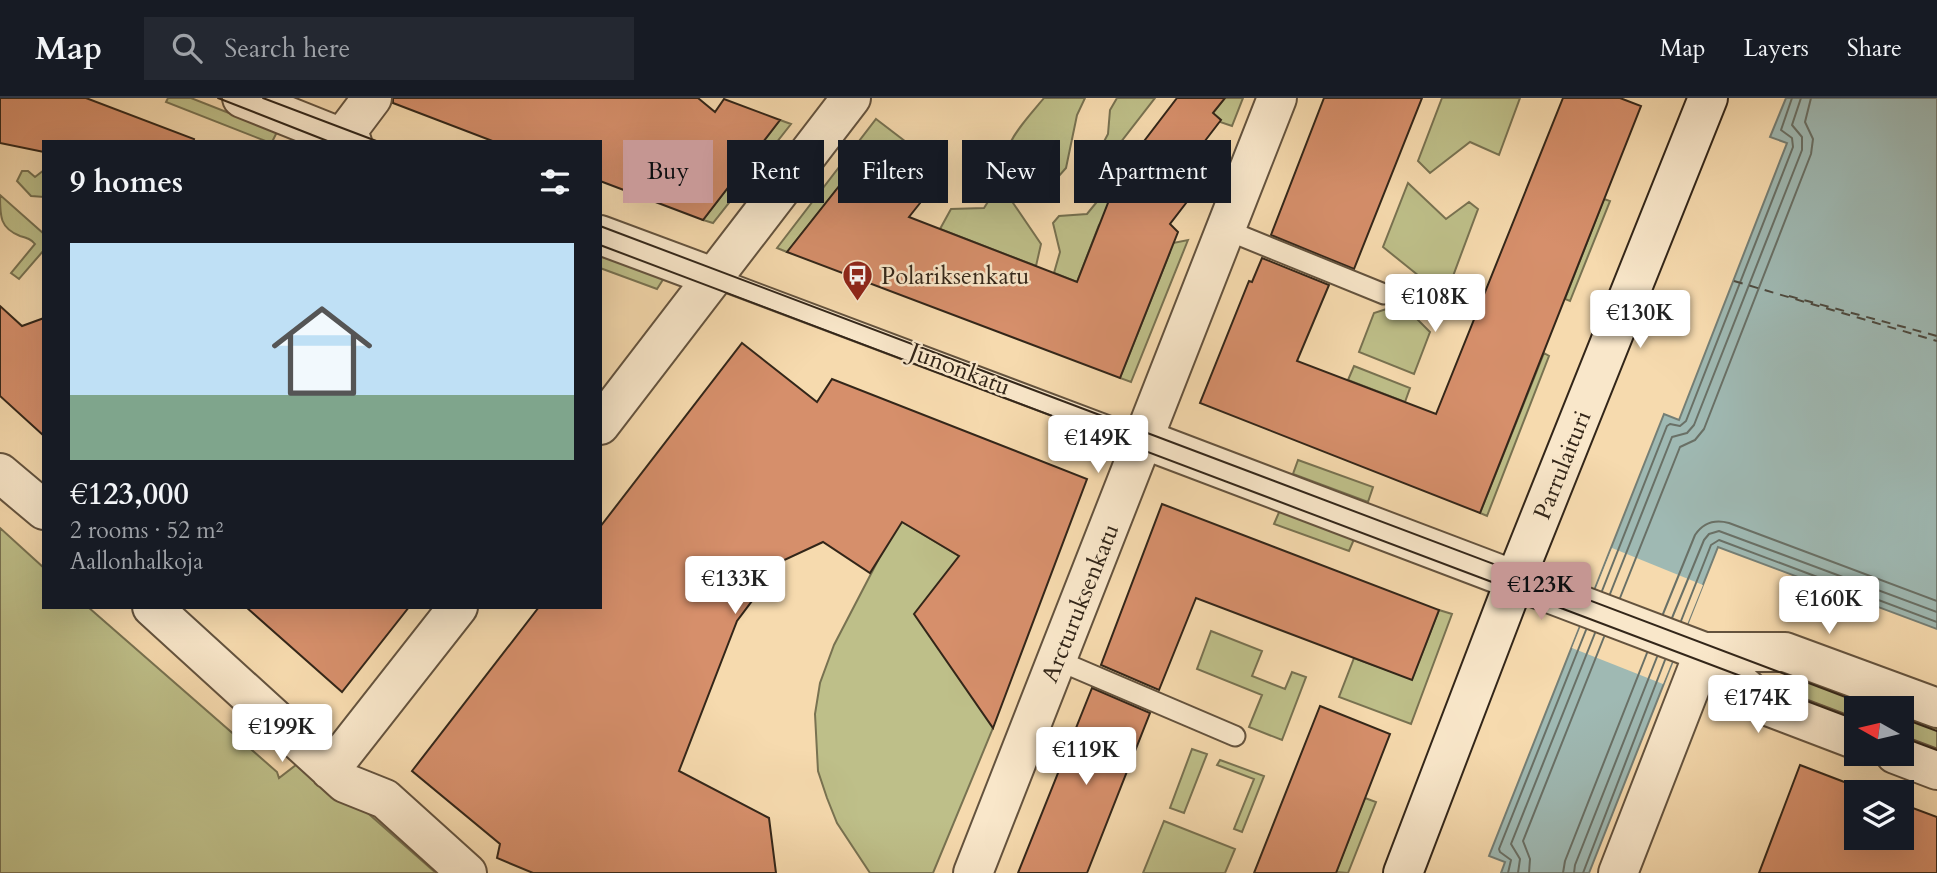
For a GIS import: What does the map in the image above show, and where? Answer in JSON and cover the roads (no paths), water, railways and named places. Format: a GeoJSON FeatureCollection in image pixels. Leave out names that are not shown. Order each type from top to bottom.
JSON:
{"type":"FeatureCollection","features":[{"type":"Feature","properties":{"kind":"street"},"geometry":{"type":"LineString","coordinates":[[242,98],[342,140]]}},
{"type":"Feature","properties":{"kind":"street"},"geometry":{"type":"LineString","coordinates":[[345,140],[372,98]]}},
{"type":"Feature","properties":{"kind":"street"},"geometry":{"type":"LineString","coordinates":[[602,422],[851,98]]}},
{"type":"Feature","properties":{"kind":"street","name":"Arcturuksenkatu"},"geometry":{"type":"LineString","coordinates":[[973,873],[1277,98]]}},
{"type":"Feature","properties":{"kind":"street","name":"Parrulaituri"},"geometry":{"type":"LineString","coordinates":[[1404,873],[1516,580],[1708,98]]}},
{"type":"Feature","properties":{"kind":"street","name":"Junonkatu"},"geometry":{"type":"LineString","coordinates":[[602,236],[713,277]]}},
{"type":"Feature","properties":{"kind":"street","name":"Junonkatu"},"geometry":{"type":"LineString","coordinates":[[1143,439],[1691,647]]}},
{"type":"Feature","properties":{"kind":"street"},"geometry":{"type":"LineString","coordinates":[[0,473],[42,508]]}},
{"type":"Feature","properties":{"kind":"street"},"geometry":{"type":"LineString","coordinates":[[154,609],[345,783],[385,799],[467,873]]}},
{"type":"Feature","properties":{"kind":"street"},"geometry":{"type":"LineString","coordinates":[[330,770],[456,609]]}},
{"type":"Feature","properties":{"kind":"street"},"geometry":{"type":"LineString","coordinates":[[1691,647],[1785,652],[1937,708]]}},
{"type":"Feature","properties":{"kind":"street"},"geometry":{"type":"LineString","coordinates":[[1691,647],[1765,705],[1844,735]]}},
{"type":"Feature","properties":{"kind":"street"},"geometry":{"type":"LineString","coordinates":[[1618,873],[1691,647]]}},
{"type":"Feature","properties":{"kind":"street"},"geometry":{"type":"LineString","coordinates":[[1914,761],[1937,770]]}},
{"type":"Feature","properties":{"kind":"lane"},"geometry":{"type":"LineString","coordinates":[[1224,229],[1384,294]]}},
{"type":"Feature","properties":{"kind":"lane","name":"Junonkatu"},"geometry":{"type":"LineString","coordinates":[[713,277],[1143,439]]}},
{"type":"Feature","properties":{"kind":"lane"},"geometry":{"type":"LineString","coordinates":[[1057,660],[1235,736]]}},
{"type":"Feature","properties":{"kind":"water"},"geometry":{"type":"Polygon","coordinates":[[[1786,98],[1937,98],[1937,629],[1718,547],[1589,873],[1501,873],[1505,862],[1489,856],[1664,414],[1679,420],[1787,143],[1770,137],[1786,98]]]}},
{"type":"Feature","properties":{"kind":"tram line"},"geometry":{"type":"LineString","coordinates":[[218,98],[325,140]]}},
{"type":"Feature","properties":{"kind":"tram line"},"geometry":{"type":"LineString","coordinates":[[263,98],[374,140]]}},
{"type":"Feature","properties":{"kind":"tram line"},"geometry":{"type":"LineString","coordinates":[[602,227],[1844,697]]}},
{"type":"Feature","properties":{"kind":"tram line"},"geometry":{"type":"LineString","coordinates":[[602,246],[1844,715]]}},
{"type":"Feature","properties":{"kind":"tram line"},"geometry":{"type":"LineString","coordinates":[[1914,722],[1937,731]]}},
{"type":"Feature","properties":{"kind":"tram line"},"geometry":{"type":"LineString","coordinates":[[1914,741],[1937,750]]}},
{"type":"Feature","properties":{"kind":"place","name":"Polariksenkatu"},"geometry":{"type":"Point","coordinates":[858,303]}}]}
